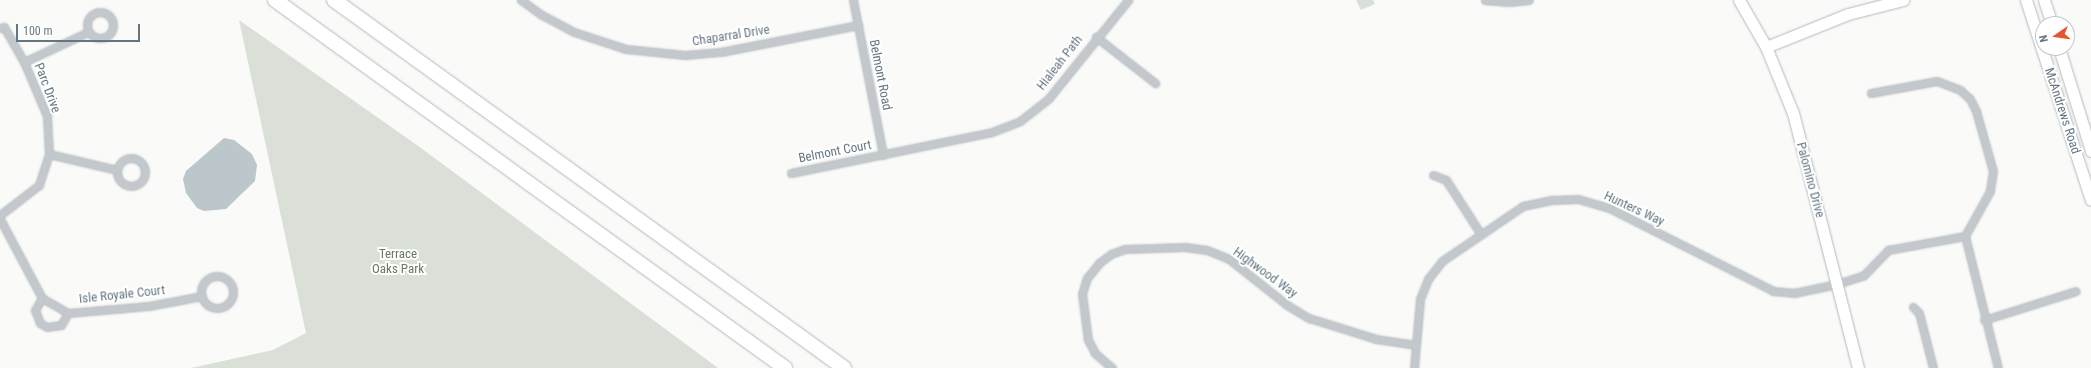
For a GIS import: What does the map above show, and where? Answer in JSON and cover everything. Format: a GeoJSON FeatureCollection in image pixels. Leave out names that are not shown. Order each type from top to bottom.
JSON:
{"type":"FeatureCollection","features":[{"type":"Feature","properties":{"kind":"highway"},"geometry":{"type":"LineString","coordinates":[[275,0],[785,368]]}},
{"type":"Feature","properties":{"kind":"highway"},"geometry":{"type":"LineString","coordinates":[[334,0],[844,368]]}},
{"type":"Feature","properties":{"kind":"street","name":"Chaparral Drive"},"geometry":{"type":"LineString","coordinates":[[522,0],[542,15],[574,32],[626,49],[685,55],[722,52],[858,25]]}},
{"type":"Feature","properties":{"kind":"street","name":"Belmont Road"},"geometry":{"type":"LineString","coordinates":[[853,0],[883,155]]}},
{"type":"Feature","properties":{"kind":"street","name":"Hialeah Path"},"geometry":{"type":"LineString","coordinates":[[883,155],[992,132],[1020,121],[1049,98],[1096,37],[1128,0]]}},
{"type":"Feature","properties":{"kind":"street"},"geometry":{"type":"LineString","coordinates":[[1485,0],[1509,2],[1529,0]]}},
{"type":"Feature","properties":{"kind":"street","name":"Palomino Drive"},"geometry":{"type":"LineString","coordinates":[[1739,0],[1766,47],[1793,113],[1858,368]]}},
{"type":"Feature","properties":{"kind":"street"},"geometry":{"type":"LineString","coordinates":[[1766,47],[1848,14],[1903,0]]}},
{"type":"Feature","properties":{"kind":"street","name":"McAndrews Road"},"geometry":{"type":"LineString","coordinates":[[2026,0],[2091,200]]}},
{"type":"Feature","properties":{"kind":"street"},"geometry":{"type":"LineString","coordinates":[[2044,0],[2049,16]]}},
{"type":"Feature","properties":{"kind":"street","name":"Parc Drive"},"geometry":{"type":"LineString","coordinates":[[0,215],[39,185],[49,154],[47,116],[24,62],[2,28]]}},
{"type":"Feature","properties":{"kind":"street"},"geometry":{"type":"LineString","coordinates":[[24,62],[88,32]]}},
{"type":"Feature","properties":{"kind":"street"},"geometry":{"type":"LineString","coordinates":[[1096,37],[1156,83]]}},
{"type":"Feature","properties":{"kind":"street","name":"McAndrews Road"},"geometry":{"type":"LineString","coordinates":[[2061,56],[2091,151]]}},
{"type":"Feature","properties":{"kind":"street"},"geometry":{"type":"LineString","coordinates":[[1871,93],[1937,81],[1960,90],[1970,99],[1976,111],[1993,171],[1990,191],[1965,236],[1984,320],[1998,368]]}},
{"type":"Feature","properties":{"kind":"street"},"geometry":{"type":"LineString","coordinates":[[49,154],[117,170]]}},
{"type":"Feature","properties":{"kind":"street","name":"Belmont Court"},"geometry":{"type":"LineString","coordinates":[[791,173],[883,155]]}},
{"type":"Feature","properties":{"kind":"street"},"geometry":{"type":"LineString","coordinates":[[1433,175],[1446,180],[1480,233]]}},
{"type":"Feature","properties":{"kind":"street","name":"Hunters Way"},"geometry":{"type":"LineString","coordinates":[[1414,368],[1420,299],[1428,278],[1442,262],[1480,233],[1523,206],[1552,200],[1578,199],[1609,208],[1773,291],[1794,293],[1837,284],[1864,275],[1888,250],[1965,236]]}},
{"type":"Feature","properties":{"kind":"street"},"geometry":{"type":"LineString","coordinates":[[0,219],[42,298]]}},
{"type":"Feature","properties":{"kind":"street","name":"Highwood Way"},"geometry":{"type":"LineString","coordinates":[[1112,368],[1095,353],[1088,340],[1082,294],[1087,278],[1098,263],[1111,254],[1125,249],[1186,247],[1207,250],[1229,259],[1287,305],[1309,318],[1376,339],[1416,345]]}},
{"type":"Feature","properties":{"kind":"street"},"geometry":{"type":"LineString","coordinates":[[212,277],[226,279],[232,288],[230,301],[222,308],[208,305],[202,296],[204,284],[212,277]]}},
{"type":"Feature","properties":{"kind":"street"},"geometry":{"type":"LineString","coordinates":[[1984,320],[2076,291]]}},
{"type":"Feature","properties":{"kind":"street","name":"Isle Royale Court"},"geometry":{"type":"LineString","coordinates":[[68,313],[61,325],[47,327],[36,318],[35,310],[42,298],[68,313],[149,306],[202,296]]}},
{"type":"Feature","properties":{"kind":"street"},"geometry":{"type":"LineString","coordinates":[[1913,307],[1919,313],[1933,368]]}},
{"type":"Feature","properties":{"kind":"green space"},"geometry":{"type":"Polygon","coordinates":[[[1356,0],[1373,0],[1375,4],[1361,10],[1356,0]]]}},
{"type":"Feature","properties":{"kind":"green space","name":"Terrace Oaks Park"},"geometry":{"type":"Polygon","coordinates":[[[239,20],[421,148],[718,368],[191,368],[273,350],[306,333],[239,20]]]}},
{"type":"Feature","properties":{"kind":"shaded area"},"geometry":{"type":"Polygon","coordinates":[[[224,138],[234,140],[252,154],[257,165],[255,181],[226,209],[204,211],[197,208],[186,193],[183,179],[186,171],[224,138]]]}}]}
